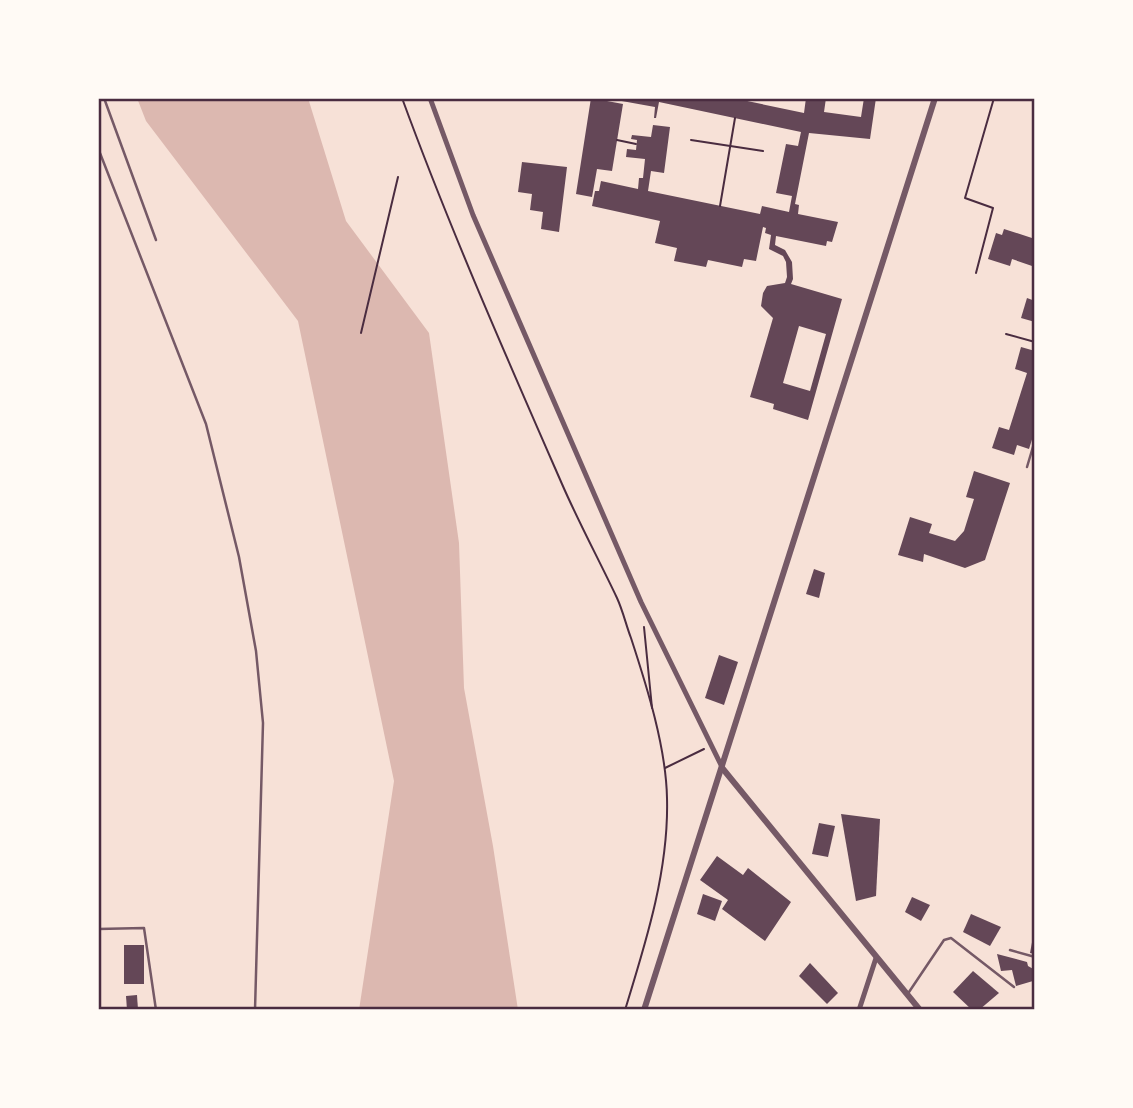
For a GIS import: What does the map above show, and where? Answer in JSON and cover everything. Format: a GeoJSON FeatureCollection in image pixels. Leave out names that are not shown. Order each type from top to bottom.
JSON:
{"type":"FeatureCollection","features":[{"type":"Feature","properties":{"kind":"street"},"geometry":{"type":"LineString","coordinates":[[430,98],[473,215],[651,622],[723,769],[920,1010]]}},
{"type":"Feature","properties":{"kind":"street"},"geometry":{"type":"LineString","coordinates":[[645,1010],[935,98]]}},
{"type":"Feature","properties":{"kind":"street"},"geometry":{"type":"LineString","coordinates":[[859,1010],[876,958]]}},
{"type":"Feature","properties":{"kind":"lane"},"geometry":{"type":"LineString","coordinates":[[104,98],[156,240]]}},
{"type":"Feature","properties":{"kind":"lane"},"geometry":{"type":"LineString","coordinates":[[98,148],[206,424],[239,557],[254,637],[263,723],[255,1010]]}},
{"type":"Feature","properties":{"kind":"lane"},"geometry":{"type":"LineString","coordinates":[[1027,467],[1035,440]]}},
{"type":"Feature","properties":{"kind":"lane"},"geometry":{"type":"LineString","coordinates":[[98,929],[144,928],[156,1010]]}},
{"type":"Feature","properties":{"kind":"lane"},"geometry":{"type":"LineString","coordinates":[[907,995],[944,940],[951,938],[1014,988]]}},
{"type":"Feature","properties":{"kind":"lane"},"geometry":{"type":"LineString","coordinates":[[1010,950],[1035,957]]}},
{"type":"Feature","properties":{"kind":"path"},"geometry":{"type":"LineString","coordinates":[[402,98],[446,217],[583,533],[618,600],[653,716],[667,797],[662,862],[649,933],[625,1010]]}},
{"type":"Feature","properties":{"kind":"path"},"geometry":{"type":"LineString","coordinates":[[976,273],[993,208],[965,198],[994,98]]}},
{"type":"Feature","properties":{"kind":"path"},"geometry":{"type":"LineString","coordinates":[[720,206],[735,118]]}},
{"type":"Feature","properties":{"kind":"path"},"geometry":{"type":"LineString","coordinates":[[617,140],[636,144]]}},
{"type":"Feature","properties":{"kind":"path"},"geometry":{"type":"LineString","coordinates":[[691,140],[763,151]]}},
{"type":"Feature","properties":{"kind":"path"},"geometry":{"type":"LineString","coordinates":[[361,333],[398,177]]}},
{"type":"Feature","properties":{"kind":"path"},"geometry":{"type":"LineString","coordinates":[[1006,334],[1035,342]]}},
{"type":"Feature","properties":{"kind":"path"},"geometry":{"type":"LineString","coordinates":[[651,622],[643,625],[653,716]]}},
{"type":"Feature","properties":{"kind":"path"},"geometry":{"type":"LineString","coordinates":[[664,769],[711,746]]}},
{"type":"Feature","properties":{"kind":"shaded area"},"geometry":{"type":"Polygon","coordinates":[[[137,98],[308,98],[346,221],[429,333],[459,543],[464,688],[493,846],[518,1010],[359,1010],[394,781],[298,321],[146,121],[137,98]]]}},
{"type":"Feature","properties":{"kind":"building"},"geometry":{"type":"Polygon","coordinates":[[[591,98],[623,104],[612,171],[597,169],[592,197],[576,194],[591,98]]]}},
{"type":"Feature","properties":{"kind":"building"},"geometry":{"type":"Polygon","coordinates":[[[605,98],[733,98],[804,113],[806,98],[826,98],[824,112],[861,117],[864,98],[876,98],[870,139],[809,133],[795,204],[799,205],[798,214],[838,222],[832,242],[827,241],[826,246],[776,236],[775,245],[785,250],[792,262],[791,284],[842,299],[808,420],[773,409],[774,404],[750,397],[773,318],[761,306],[763,293],[767,286],[785,283],[787,277],[783,256],[769,249],[771,235],[765,233],[766,228],[763,227],[756,261],[744,259],[742,267],[708,260],[706,267],[674,261],[677,248],[655,243],[660,221],[592,206],[595,191],[599,191],[601,181],[638,189],[639,178],[643,178],[645,159],[626,157],[627,149],[636,150],[637,140],[631,139],[632,135],[651,137],[653,125],[670,127],[664,173],[651,171],[648,191],[760,214],[762,206],[789,212],[792,196],[776,193],[786,144],[798,146],[801,132],[659,102],[654,118],[655,107],[605,98]],[[799,326],[783,383],[810,391],[826,334],[799,326]]]}},
{"type":"Feature","properties":{"kind":"building"},"geometry":{"type":"Polygon","coordinates":[[[522,162],[567,167],[559,232],[541,229],[543,212],[530,210],[532,194],[518,192],[522,162]]]}},
{"type":"Feature","properties":{"kind":"building"},"geometry":{"type":"Polygon","coordinates":[[[1004,229],[1035,239],[1035,267],[1012,259],[1010,266],[988,259],[996,233],[1002,235],[1004,229]]]}},
{"type":"Feature","properties":{"kind":"building"},"geometry":{"type":"Polygon","coordinates":[[[1027,298],[1035,301],[1035,322],[1021,318],[1027,298]]]}},
{"type":"Feature","properties":{"kind":"building"},"geometry":{"type":"Polygon","coordinates":[[[1021,347],[1035,351],[1035,430],[1029,449],[1017,445],[1014,455],[992,448],[999,427],[1009,430],[1027,373],[1015,369],[1021,347]]]}},
{"type":"Feature","properties":{"kind":"building"},"geometry":{"type":"Polygon","coordinates":[[[974,471],[1010,483],[985,560],[965,568],[924,554],[923,562],[898,555],[910,517],[932,524],[929,533],[955,541],[964,531],[974,499],[966,497],[974,471]]]}},
{"type":"Feature","properties":{"kind":"building"},"geometry":{"type":"Polygon","coordinates":[[[814,569],[825,573],[819,598],[806,594],[814,569]]]}},
{"type":"Feature","properties":{"kind":"building"},"geometry":{"type":"Polygon","coordinates":[[[719,655],[738,662],[724,705],[705,698],[719,655]]]}},
{"type":"Feature","properties":{"kind":"building"},"geometry":{"type":"Polygon","coordinates":[[[841,814],[880,819],[876,896],[856,901],[841,814]]]}},
{"type":"Feature","properties":{"kind":"building"},"geometry":{"type":"Polygon","coordinates":[[[819,823],[835,826],[828,857],[812,854],[819,823]]]}},
{"type":"Feature","properties":{"kind":"building"},"geometry":{"type":"Polygon","coordinates":[[[717,856],[743,875],[748,868],[791,902],[765,941],[722,909],[728,900],[700,880],[717,856]]]}},
{"type":"Feature","properties":{"kind":"building"},"geometry":{"type":"Polygon","coordinates":[[[703,894],[722,901],[715,921],[697,914],[703,894]]]}},
{"type":"Feature","properties":{"kind":"building"},"geometry":{"type":"Polygon","coordinates":[[[912,897],[930,905],[921,921],[905,912],[912,897]]]}},
{"type":"Feature","properties":{"kind":"building"},"geometry":{"type":"Polygon","coordinates":[[[971,914],[1001,927],[990,946],[963,932],[971,914]]]}},
{"type":"Feature","properties":{"kind":"building"},"geometry":{"type":"Polygon","coordinates":[[[1035,933],[1035,954],[1030,953],[1035,933]]]}},
{"type":"Feature","properties":{"kind":"building"},"geometry":{"type":"Polygon","coordinates":[[[124,945],[144,945],[144,984],[124,984],[124,945]]]}},
{"type":"Feature","properties":{"kind":"building"},"geometry":{"type":"Polygon","coordinates":[[[997,954],[1027,962],[1028,966],[1035,970],[1033,981],[1016,986],[1012,970],[1001,971],[997,954]]]}},
{"type":"Feature","properties":{"kind":"building"},"geometry":{"type":"Polygon","coordinates":[[[810,963],[838,993],[827,1004],[799,976],[810,963]]]}},
{"type":"Feature","properties":{"kind":"building"},"geometry":{"type":"Polygon","coordinates":[[[973,971],[999,993],[979,1010],[972,1010],[953,992],[973,971]]]}},
{"type":"Feature","properties":{"kind":"building"},"geometry":{"type":"Polygon","coordinates":[[[137,995],[138,1010],[127,1010],[126,996],[137,995]]]}}]}
